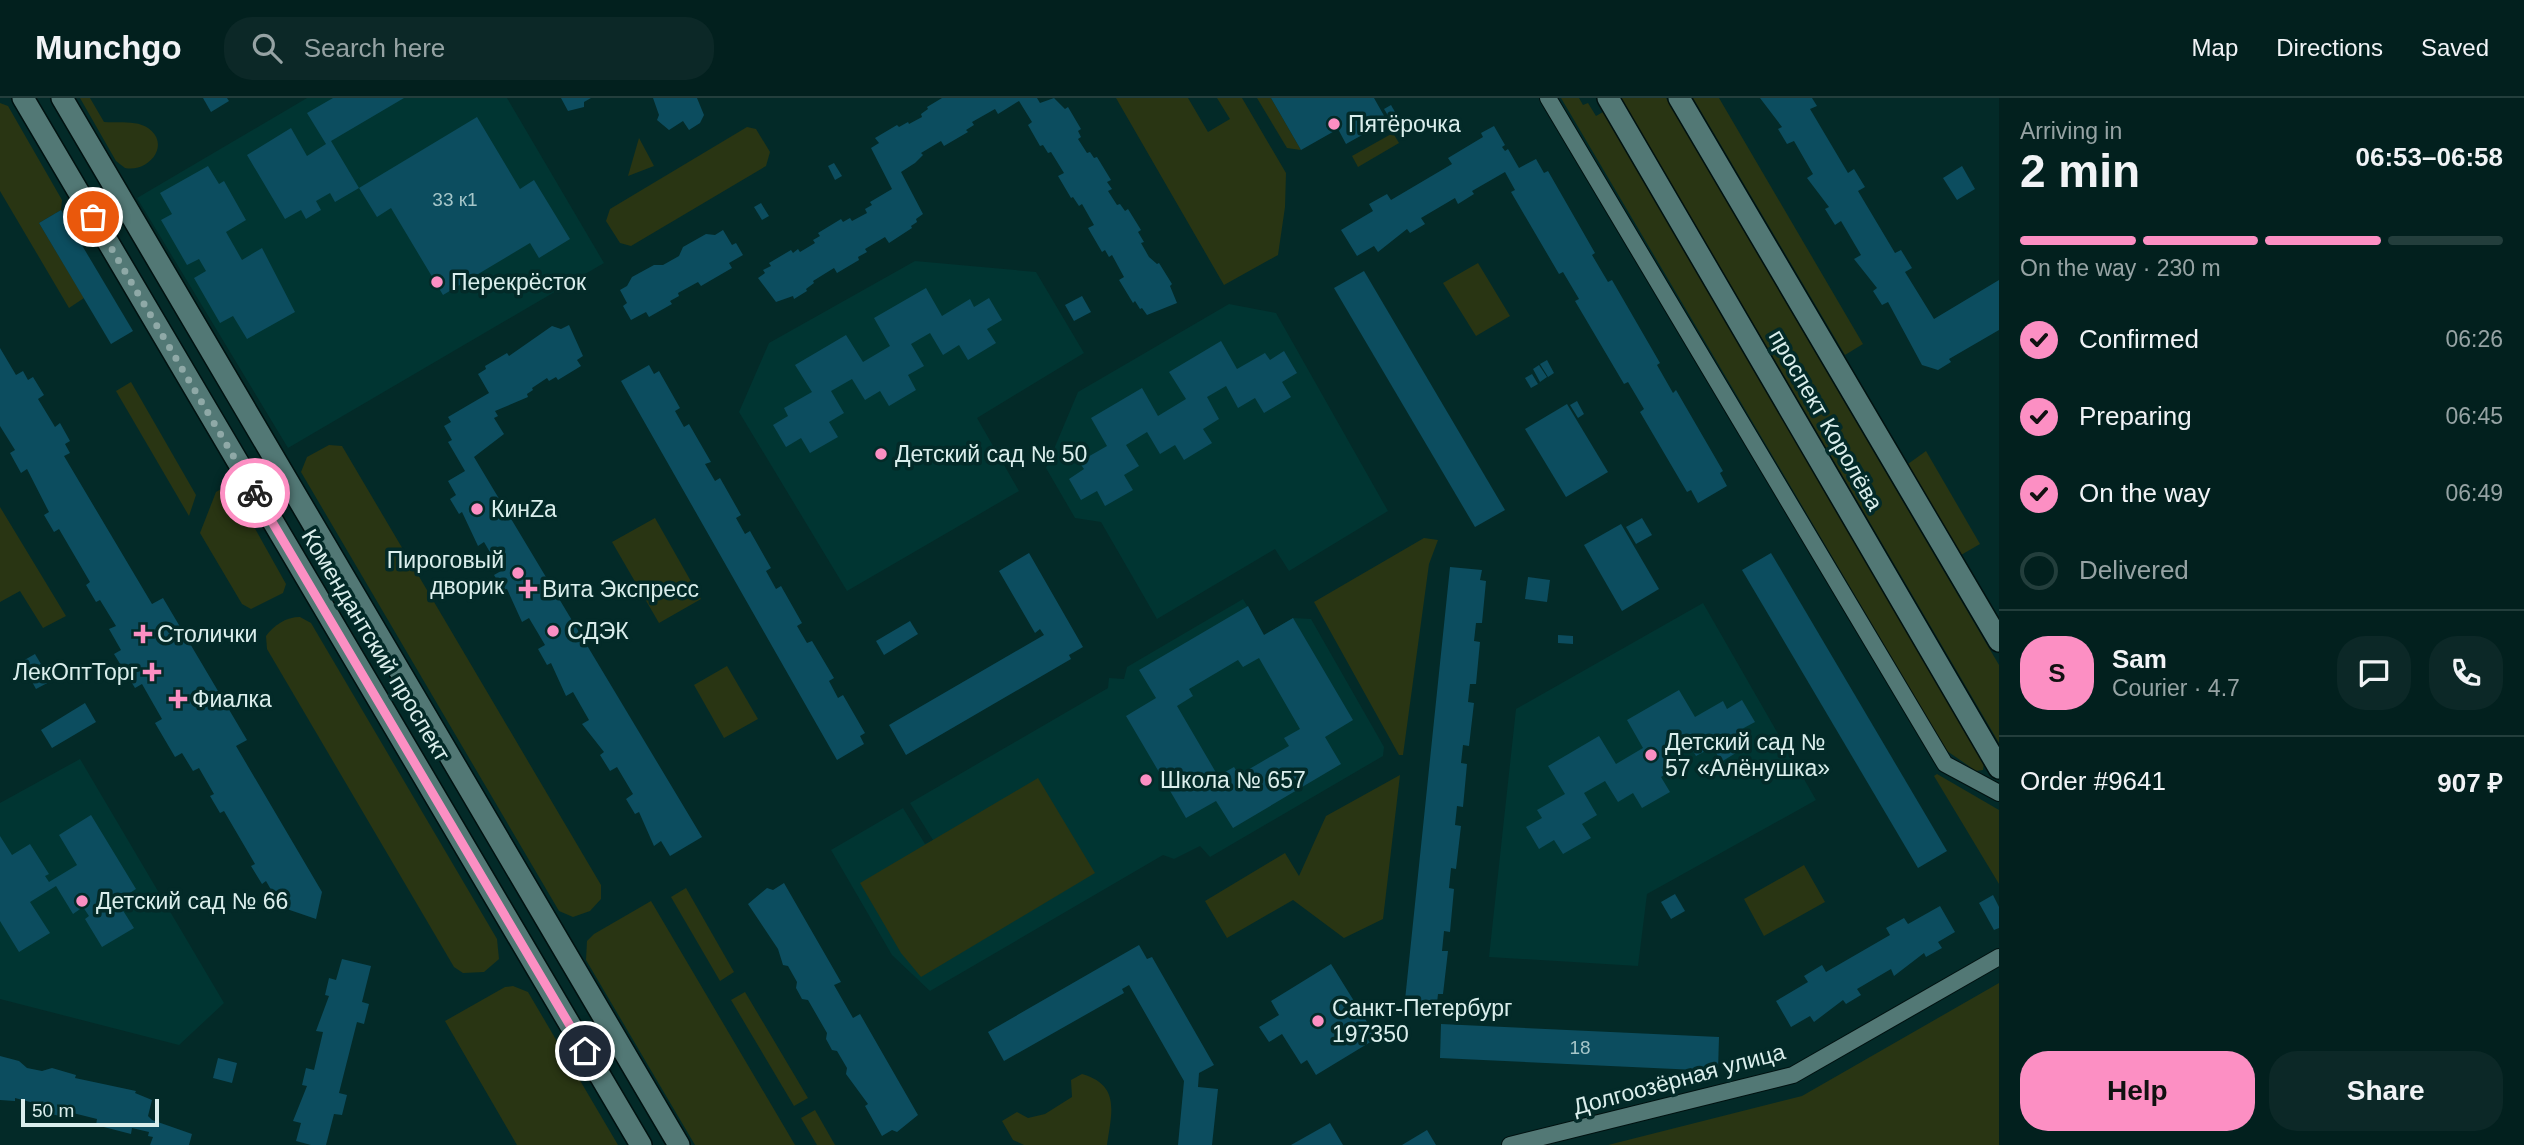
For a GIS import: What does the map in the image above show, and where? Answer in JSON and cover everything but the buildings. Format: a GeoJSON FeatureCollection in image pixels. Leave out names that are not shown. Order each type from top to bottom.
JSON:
{"type":"FeatureCollection","features":[{"type":"Feature","properties":{"kind":"main road","name":"Комендантский проспект"},"geometry":{"type":"LineString","coordinates":[[23,98],[641,1145]]}},
{"type":"Feature","properties":{"kind":"main road","name":"Комендантский проспект"},"geometry":{"type":"LineString","coordinates":[[62,98],[679,1145]]}},
{"type":"Feature","properties":{"kind":"main road","name":"проспект Королёва"},"geometry":{"type":"LineString","coordinates":[[1608,98],[1999,768]]}},
{"type":"Feature","properties":{"kind":"main road","name":"проспект Королёва"},"geometry":{"type":"LineString","coordinates":[[1679,98],[1999,641]]}},
{"type":"Feature","properties":{"kind":"street"},"geometry":{"type":"LineString","coordinates":[[1548,98],[1945,764],[1999,793]]}},
{"type":"Feature","properties":{"kind":"street","name":"Долгоозёрная улица"},"geometry":{"type":"LineString","coordinates":[[1510,1145],[1793,1075],[1999,957]]}},
{"type":"Feature","properties":{"kind":"shaded area"},"geometry":{"type":"Polygon","coordinates":[[[80,98],[90,98],[104,122],[133,123],[148,128],[158,142],[149,162],[134,168],[125,168],[116,161],[80,98]]]}},
{"type":"Feature","properties":{"kind":"shaded area"},"geometry":{"type":"Polygon","coordinates":[[[307,98],[507,98],[604,263],[288,448],[137,198],[307,98]]]}},
{"type":"Feature","properties":{"kind":"shaded area"},"geometry":{"type":"Polygon","coordinates":[[[1116,98],[1188,98],[1208,132],[1230,119],[1217,98],[1242,98],[1286,173],[1285,207],[1278,255],[1224,285],[1116,98]]]}},
{"type":"Feature","properties":{"kind":"shaded area"},"geometry":{"type":"Polygon","coordinates":[[[1257,98],[1271,98],[1301,150],[1287,148],[1257,98]]]}},
{"type":"Feature","properties":{"kind":"shaded area"},"geometry":{"type":"Polygon","coordinates":[[[1561,98],[1579,98],[1583,105],[1588,103],[1596,116],[1603,112],[1984,762],[1983,770],[1976,771],[1947,751],[1561,98]]]}},
{"type":"Feature","properties":{"kind":"shaded area"},"geometry":{"type":"Polygon","coordinates":[[[1621,98],[1666,98],[1999,665],[1999,743],[1621,98]]]}},
{"type":"Feature","properties":{"kind":"shaded area"},"geometry":{"type":"Polygon","coordinates":[[[1693,98],[1719,98],[1863,344],[1845,355],[1693,98]]]}},
{"type":"Feature","properties":{"kind":"shaded area"},"geometry":{"type":"Polygon","coordinates":[[[0,103],[8,106],[62,200],[61,210],[39,223],[84,298],[69,308],[0,191],[0,103]]]}},
{"type":"Feature","properties":{"kind":"shaded area"},"geometry":{"type":"Polygon","coordinates":[[[747,127],[756,129],[770,152],[766,166],[631,246],[620,243],[606,221],[610,209],[747,127]]]}},
{"type":"Feature","properties":{"kind":"shaded area"},"geometry":{"type":"Polygon","coordinates":[[[1393,133],[1399,143],[1358,167],[1352,156],[1393,133]]]}},
{"type":"Feature","properties":{"kind":"shaded area"},"geometry":{"type":"Polygon","coordinates":[[[639,138],[654,166],[628,176],[639,138]]]}},
{"type":"Feature","properties":{"kind":"shaded area","name":"Детский сад № 50"},"geometry":{"type":"Polygon","coordinates":[[[915,261],[1036,272],[1084,353],[977,418],[1019,491],[847,591],[739,412],[769,343],[915,261]]]}},
{"type":"Feature","properties":{"kind":"shaded area"},"geometry":{"type":"Polygon","coordinates":[[[1478,263],[1510,316],[1476,336],[1443,283],[1478,263]]]}},
{"type":"Feature","properties":{"kind":"shaded area","name":"Детский сад № 50"},"geometry":{"type":"Polygon","coordinates":[[[1229,304],[1276,313],[1388,511],[1289,571],[1275,549],[1157,619],[1101,522],[1075,518],[1046,468],[1078,392],[1229,304]]]}},
{"type":"Feature","properties":{"kind":"shaded area"},"geometry":{"type":"Polygon","coordinates":[[[131,382],[196,495],[189,516],[116,391],[131,382]]]}},
{"type":"Feature","properties":{"kind":"shaded area"},"geometry":{"type":"Polygon","coordinates":[[[329,445],[342,446],[601,885],[601,899],[590,911],[573,917],[559,911],[301,472],[307,457],[329,445]]]}},
{"type":"Feature","properties":{"kind":"shaded area"},"geometry":{"type":"Polygon","coordinates":[[[1926,451],[1980,544],[1961,555],[1908,464],[1926,451]]]}},
{"type":"Feature","properties":{"kind":"shaded area"},"geometry":{"type":"Polygon","coordinates":[[[230,484],[286,584],[283,593],[251,609],[242,604],[200,533],[216,492],[230,484]]]}},
{"type":"Feature","properties":{"kind":"shaded area"},"geometry":{"type":"Polygon","coordinates":[[[0,507],[66,616],[43,628],[20,591],[0,602],[0,507]]]}},
{"type":"Feature","properties":{"kind":"shaded area"},"geometry":{"type":"Polygon","coordinates":[[[655,518],[701,599],[659,623],[612,542],[655,518]]]}},
{"type":"Feature","properties":{"kind":"shaded area"},"geometry":{"type":"Polygon","coordinates":[[[1424,538],[1438,540],[1429,564],[1403,755],[1399,755],[1314,602],[1424,538]]]}},
{"type":"Feature","properties":{"kind":"shaded area","name":"Школа № 657"},"geometry":{"type":"Polygon","coordinates":[[[1243,599],[1264,635],[1293,618],[1311,619],[1384,747],[1383,756],[1210,857],[1200,846],[1174,859],[1163,855],[930,991],[892,955],[831,850],[903,808],[925,844],[933,840],[910,803],[1108,688],[1109,678],[1124,679],[1127,667],[1243,599]]]}},
{"type":"Feature","properties":{"kind":"shaded area","name":"Детский сад № 57 «Алёнушка»"},"geometry":{"type":"Polygon","coordinates":[[[1703,603],[1816,800],[1647,894],[1638,966],[1489,957],[1516,709],[1703,603]]]}},
{"type":"Feature","properties":{"kind":"shaded area"},"geometry":{"type":"Polygon","coordinates":[[[300,617],[311,623],[497,939],[499,959],[484,972],[463,973],[454,967],[267,649],[266,636],[273,628],[285,620],[300,617]]]}},
{"type":"Feature","properties":{"kind":"shaded area"},"geometry":{"type":"Polygon","coordinates":[[[727,666],[758,719],[724,738],[694,685],[727,666]]]}},
{"type":"Feature","properties":{"kind":"shaded area","name":"Детский сад № 66"},"geometry":{"type":"Polygon","coordinates":[[[80,759],[224,1003],[179,1045],[0,999],[0,803],[80,759]]]}},
{"type":"Feature","properties":{"kind":"shaded area"},"geometry":{"type":"Polygon","coordinates":[[[1937,774],[1999,810],[1999,884],[1934,776],[1937,774]]]}},
{"type":"Feature","properties":{"kind":"shaded area"},"geometry":{"type":"Polygon","coordinates":[[[1400,775],[1383,919],[1344,938],[1293,900],[1227,938],[1205,901],[1285,853],[1299,876],[1326,816],[1400,775]]]}},
{"type":"Feature","properties":{"kind":"shaded area"},"geometry":{"type":"Polygon","coordinates":[[[1038,778],[1095,873],[921,977],[901,953],[860,883],[1038,778]]]}},
{"type":"Feature","properties":{"kind":"shaded area"},"geometry":{"type":"Polygon","coordinates":[[[1804,865],[1825,902],[1764,936],[1744,899],[1804,865]]]}},
{"type":"Feature","properties":{"kind":"shaded area"},"geometry":{"type":"Polygon","coordinates":[[[686,888],[734,972],[720,981],[671,897],[686,888]]]}},
{"type":"Feature","properties":{"kind":"shaded area"},"geometry":{"type":"Polygon","coordinates":[[[651,901],[795,1145],[695,1145],[586,960],[587,941],[594,934],[651,901]]]}},
{"type":"Feature","properties":{"kind":"shaded area"},"geometry":{"type":"Polygon","coordinates":[[[1999,983],[1999,1145],[1608,1145],[1802,1096],[1999,983]]]}},
{"type":"Feature","properties":{"kind":"shaded area"},"geometry":{"type":"Polygon","coordinates":[[[513,986],[528,992],[618,1145],[517,1145],[445,1021],[505,987],[513,986]]]}},
{"type":"Feature","properties":{"kind":"shaded area"},"geometry":{"type":"Polygon","coordinates":[[[745,992],[808,1098],[794,1106],[731,1000],[745,992]]]}},
{"type":"Feature","properties":{"kind":"shaded area"},"geometry":{"type":"Polygon","coordinates":[[[1082,1074],[1103,1085],[1108,1092],[1111,1121],[1107,1145],[1024,1145],[1013,1140],[1002,1121],[1017,1112],[1028,1118],[1045,1114],[1072,1097],[1071,1080],[1082,1074]]]}},
{"type":"Feature","properties":{"kind":"shaded area"},"geometry":{"type":"Polygon","coordinates":[[[815,1110],[835,1145],[817,1145],[801,1118],[815,1110]]]}},
{"type":"Feature","properties":{"kind":"way so far"},"geometry":{"type":"LineString","coordinates":[[93,217],[255,493]]}},
{"type":"Feature","properties":{"kind":"place","name":"Пятёрочка"},"geometry":{"type":"Point","coordinates":[1334,124]}},
{"type":"Feature","properties":{"kind":"place","name":"Перекрёсток"},"geometry":{"type":"Point","coordinates":[437,282]}},
{"type":"Feature","properties":{"kind":"place","name":"Детский сад № 50"},"geometry":{"type":"Point","coordinates":[881,454]}},
{"type":"Feature","properties":{"kind":"place","name":"КинZa"},"geometry":{"type":"Point","coordinates":[477,509]}},
{"type":"Feature","properties":{"kind":"place","name":"Пироговый дворик"},"geometry":{"type":"Point","coordinates":[518,573]}},
{"type":"Feature","properties":{"kind":"place","name":"Вита Экспресс"},"geometry":{"type":"Point","coordinates":[528,589]}},
{"type":"Feature","properties":{"kind":"place","name":"СДЭК"},"geometry":{"type":"Point","coordinates":[553,631]}},
{"type":"Feature","properties":{"kind":"place","name":"Столички"},"geometry":{"type":"Point","coordinates":[143,634]}},
{"type":"Feature","properties":{"kind":"place","name":"ЛекОптТорг"},"geometry":{"type":"Point","coordinates":[152,672]}},
{"type":"Feature","properties":{"kind":"place","name":"Фиалка"},"geometry":{"type":"Point","coordinates":[178,699]}},
{"type":"Feature","properties":{"kind":"place","name":"Детский сад № 57 «Алёнушка»"},"geometry":{"type":"Point","coordinates":[1651,755]}},
{"type":"Feature","properties":{"kind":"place","name":"Школа № 657"},"geometry":{"type":"Point","coordinates":[1146,780]}},
{"type":"Feature","properties":{"kind":"place","name":"Детский сад № 66"},"geometry":{"type":"Point","coordinates":[82,901]}},
{"type":"Feature","properties":{"kind":"place","name":"Санкт-Петербург 197350"},"geometry":{"type":"Point","coordinates":[1318,1021]}},
{"type":"Feature","properties":{"kind":"route"},"geometry":{"type":"LineString","coordinates":[[255,493],[585,1051]]}}]}
